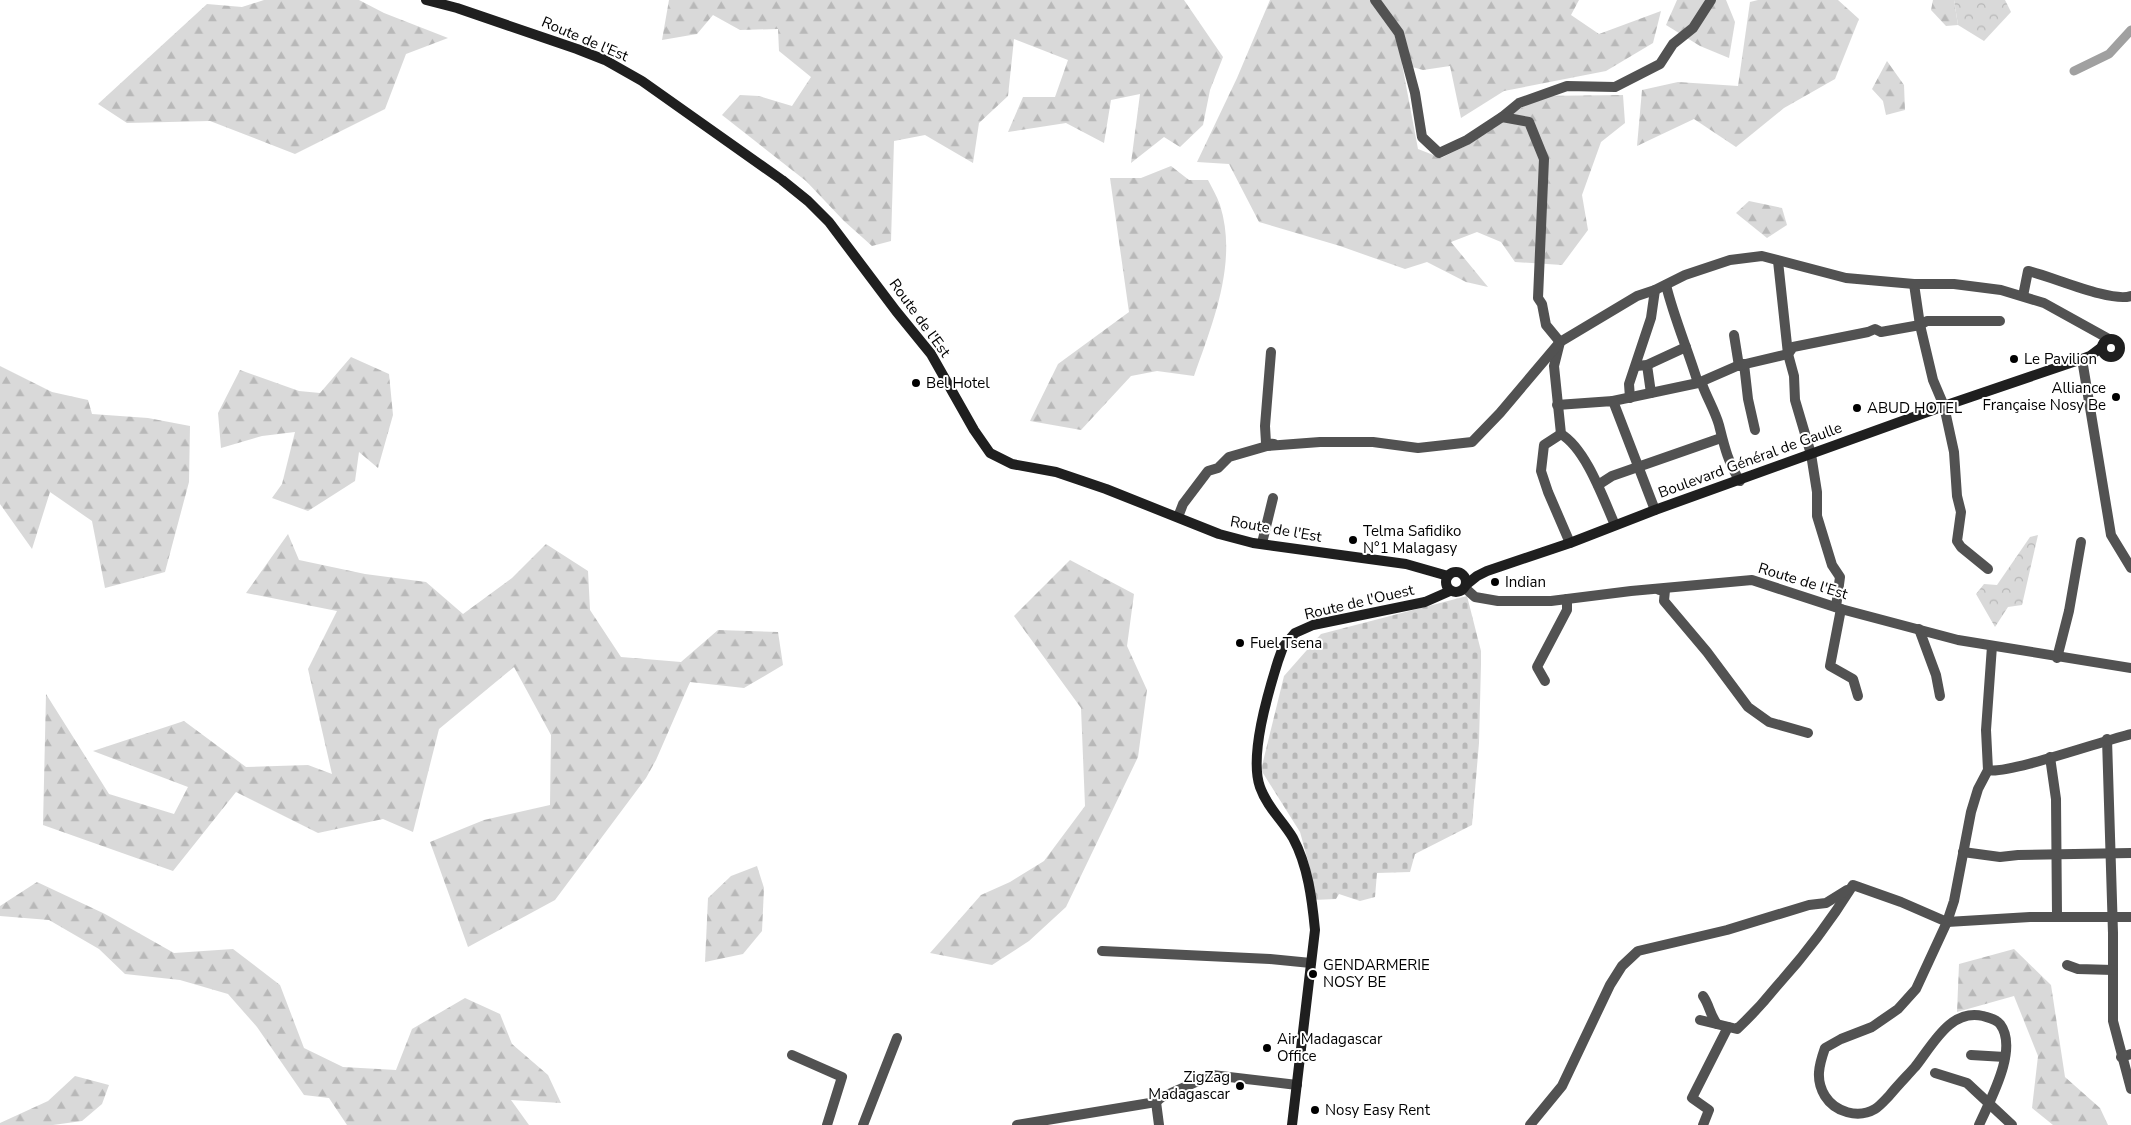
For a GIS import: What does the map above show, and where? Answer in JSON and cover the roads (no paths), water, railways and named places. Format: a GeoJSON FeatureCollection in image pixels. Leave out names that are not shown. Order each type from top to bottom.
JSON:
{"type":"FeatureCollection","features":[{"type":"Feature","properties":{"kind":"main road","name":"Route de l'Est"},"geometry":{"type":"LineString","coordinates":[[426,0],[457,8],[605,60],[642,81],[808,200],[829,222],[896,312],[931,354],[974,430],[990,453],[1012,464],[1056,472],[1087,482],[1219,534],[1262,544],[1406,564],[1448,583]]}},
{"type":"Feature","properties":{"kind":"main road"},"geometry":{"type":"LineString","coordinates":[[2103,351],[2104,342],[2116,344]]}},
{"type":"Feature","properties":{"kind":"main road","name":"Boulevard Général de Gaulle"},"geometry":{"type":"LineString","coordinates":[[1466,586],[1477,576],[1944,406],[2103,351],[2110,357],[2115,357],[2116,344]]}},
{"type":"Feature","properties":{"kind":"main road"},"geometry":{"type":"LineString","coordinates":[[1460,572],[1464,575],[1466,586],[1458,593],[1448,583],[1455,572],[1460,572],[1477,576]]}},
{"type":"Feature","properties":{"kind":"main road","name":"Route de l'Ouest"},"geometry":{"type":"LineString","coordinates":[[1292,1125],[1315,930],[1312,902],[1302,856],[1292,836],[1276,817],[1259,786],[1256,750],[1278,661],[1284,647],[1295,633],[1314,625],[1425,602],[1435,598],[1448,583]]}},
{"type":"Feature","properties":{"kind":"street"},"geometry":{"type":"LineString","coordinates":[[1375,0],[1399,33],[1415,93],[1422,136],[1440,152],[1467,140],[1502,117],[1519,103],[1567,86],[1616,87],[1660,64],[1673,44],[1693,28],[1711,0]]}},
{"type":"Feature","properties":{"kind":"street"},"geometry":{"type":"LineString","coordinates":[[1502,117],[1530,122],[1544,159],[1538,298],[1542,304],[1546,325],[1560,342]]}},
{"type":"Feature","properties":{"kind":"street"},"geometry":{"type":"LineString","coordinates":[[1271,352],[1265,426],[1266,444],[1373,442],[1418,448],[1472,442],[1500,413],[1560,342],[1637,296],[1655,290],[1685,275],[1730,260],[1762,256],[1846,278],[1914,284],[1960,285],[2001,290],[2044,304],[2116,344]]}},
{"type":"Feature","properties":{"kind":"street"},"geometry":{"type":"LineString","coordinates":[[1778,261],[1788,354],[1794,376],[1795,400],[1811,454],[1817,492],[1817,516],[1832,564],[1840,577],[1839,608],[1830,666],[1853,680],[1858,696]]}},
{"type":"Feature","properties":{"kind":"street"},"geometry":{"type":"LineString","coordinates":[[2023,296],[2028,271],[2044,274],[2104,294],[2131,296]]}},
{"type":"Feature","properties":{"kind":"street"},"geometry":{"type":"LineString","coordinates":[[1914,284],[1920,324],[1933,380],[1944,406],[1954,452],[1961,512],[1957,541],[1961,548],[1988,569]]}},
{"type":"Feature","properties":{"kind":"street"},"geometry":{"type":"LineString","coordinates":[[1666,285],[1671,306],[1677,317],[1698,383],[1702,384],[1719,424],[1721,438],[1732,469],[1740,481]]}},
{"type":"Feature","properties":{"kind":"street"},"geometry":{"type":"LineString","coordinates":[[1630,398],[1629,384],[1641,366],[1655,290]]}},
{"type":"Feature","properties":{"kind":"street"},"geometry":{"type":"LineString","coordinates":[[1557,405],[1613,401],[1698,383],[1742,365],[1788,354],[1793,347],[1876,329],[1880,332],[1927,321],[2000,321]]}},
{"type":"Feature","properties":{"kind":"street"},"geometry":{"type":"LineString","coordinates":[[1734,336],[1755,430]]}},
{"type":"Feature","properties":{"kind":"street"},"geometry":{"type":"LineString","coordinates":[[1560,342],[1554,366],[1561,434]]}},
{"type":"Feature","properties":{"kind":"street"},"geometry":{"type":"LineString","coordinates":[[1641,366],[1686,347]]}},
{"type":"Feature","properties":{"kind":"street"},"geometry":{"type":"LineString","coordinates":[[2086,357],[2111,535],[2131,568]]}},
{"type":"Feature","properties":{"kind":"street"},"geometry":{"type":"LineString","coordinates":[[1641,366],[1651,393]]}},
{"type":"Feature","properties":{"kind":"street"},"geometry":{"type":"LineString","coordinates":[[1613,401],[1655,510]]}},
{"type":"Feature","properties":{"kind":"street"},"geometry":{"type":"LineString","coordinates":[[1561,434],[1569,438],[1598,485],[1615,525]]}},
{"type":"Feature","properties":{"kind":"street"},"geometry":{"type":"LineString","coordinates":[[1561,434],[1544,445],[1541,470],[1548,492],[1570,543]]}},
{"type":"Feature","properties":{"kind":"street"},"geometry":{"type":"LineString","coordinates":[[1598,485],[1612,476],[1721,438]]}},
{"type":"Feature","properties":{"kind":"street"},"geometry":{"type":"LineString","coordinates":[[1178,517],[1183,504],[1208,471],[1218,468],[1229,457],[1283,444]]}},
{"type":"Feature","properties":{"kind":"street"},"geometry":{"type":"LineString","coordinates":[[1262,544],[1273,498]]}},
{"type":"Feature","properties":{"kind":"street"},"geometry":{"type":"LineString","coordinates":[[2057,658],[2069,611],[2081,542]]}},
{"type":"Feature","properties":{"kind":"street","name":"Route de l'Est"},"geometry":{"type":"LineString","coordinates":[[1466,586],[1475,597],[1498,601],[1552,601],[1752,580],[1839,608],[1958,640],[2057,658],[2131,668]]}},
{"type":"Feature","properties":{"kind":"street"},"geometry":{"type":"LineString","coordinates":[[1650,590],[1665,590],[1664,601],[1707,652],[1748,707],[1769,722],[1808,733]]}},
{"type":"Feature","properties":{"kind":"street"},"geometry":{"type":"LineString","coordinates":[[1545,681],[1538,667],[1567,610],[1567,598]]}},
{"type":"Feature","properties":{"kind":"street"},"geometry":{"type":"LineString","coordinates":[[1919,629],[1936,675],[1940,696]]}},
{"type":"Feature","properties":{"kind":"street"},"geometry":{"type":"LineString","coordinates":[[1979,1125],[2005,1057],[2006,1036],[1998,1022],[1978,1015],[1965,1016],[1945,1028],[1913,1070],[1876,1109],[1858,1114],[1836,1108],[1825,1095],[1818,1074],[1825,1048],[1841,1039],[1872,1027],[1898,1009],[1916,989],[1947,922],[1954,901],[1978,789],[1988,770],[1986,730],[1992,646]]}},
{"type":"Feature","properties":{"kind":"street"},"geometry":{"type":"LineString","coordinates":[[1988,770],[2010,768],[2107,739],[2131,734]]}},
{"type":"Feature","properties":{"kind":"street"},"geometry":{"type":"LineString","coordinates":[[2107,739],[2113,1021],[2126,1055],[2131,1089]]}},
{"type":"Feature","properties":{"kind":"street"},"geometry":{"type":"LineString","coordinates":[[2050,757],[2056,798],[2057,916]]}},
{"type":"Feature","properties":{"kind":"street"},"geometry":{"type":"LineString","coordinates":[[1963,852],[2000,857],[2131,853]]}},
{"type":"Feature","properties":{"kind":"street"},"geometry":{"type":"LineString","coordinates":[[1853,886],[1901,902],[1947,922],[2057,916],[2131,917]]}},
{"type":"Feature","properties":{"kind":"street"},"geometry":{"type":"LineString","coordinates":[[1700,1020],[1736,1029],[1767,998],[1828,925],[1853,886]]}},
{"type":"Feature","properties":{"kind":"street"},"geometry":{"type":"LineString","coordinates":[[1530,1125],[1562,1086],[1610,984],[1622,966],[1638,951],[1727,930],[1809,905],[1826,903],[1853,886]]}},
{"type":"Feature","properties":{"kind":"street"},"geometry":{"type":"LineString","coordinates":[[1102,951],[1270,959],[1311,963]]}},
{"type":"Feature","properties":{"kind":"street"},"geometry":{"type":"LineString","coordinates":[[2067,965],[2078,969],[2112,970]]}},
{"type":"Feature","properties":{"kind":"street"},"geometry":{"type":"LineString","coordinates":[[1703,996],[1706,1000],[1710,1016],[1717,1024]]}},
{"type":"Feature","properties":{"kind":"street"},"geometry":{"type":"LineString","coordinates":[[1703,1125],[1709,1110],[1692,1098],[1728,1027]]}},
{"type":"Feature","properties":{"kind":"street"},"geometry":{"type":"LineString","coordinates":[[863,1125],[897,1038]]}},
{"type":"Feature","properties":{"kind":"street"},"geometry":{"type":"LineString","coordinates":[[792,1055],[842,1077],[827,1125]]}},
{"type":"Feature","properties":{"kind":"street"},"geometry":{"type":"LineString","coordinates":[[1971,1055],[2005,1057]]}},
{"type":"Feature","properties":{"kind":"street"},"geometry":{"type":"LineString","coordinates":[[1935,1072],[1967,1083],[2012,1125]]}},
{"type":"Feature","properties":{"kind":"street"},"geometry":{"type":"LineString","coordinates":[[1017,1125],[1156,1102],[1162,1097],[1212,1075],[1297,1085]]}},
{"type":"Feature","properties":{"kind":"street"},"geometry":{"type":"LineString","coordinates":[[1156,1102],[1159,1125]]}},
{"type":"Feature","properties":{"kind":"waterway"},"geometry":{"type":"LineString","coordinates":[[2074,71],[2109,54],[2131,30]]}},
{"type":"Feature","properties":{"kind":"place","name":"Le Pavilion"},"geometry":{"type":"Point","coordinates":[2014,359]}},
{"type":"Feature","properties":{"kind":"place","name":"Bel Hotel"},"geometry":{"type":"Point","coordinates":[916,383]}},
{"type":"Feature","properties":{"kind":"place","name":"Alliance Française Nosy Be"},"geometry":{"type":"Point","coordinates":[2116,397]}},
{"type":"Feature","properties":{"kind":"place","name":"ABUD HOTEL"},"geometry":{"type":"Point","coordinates":[1857,408]}},
{"type":"Feature","properties":{"kind":"place","name":"Telma Safidiko N°1 Malagasy"},"geometry":{"type":"Point","coordinates":[1353,540]}},
{"type":"Feature","properties":{"kind":"place","name":"Indian"},"geometry":{"type":"Point","coordinates":[1495,582]}},
{"type":"Feature","properties":{"kind":"place","name":"Fuel Tsena"},"geometry":{"type":"Point","coordinates":[1240,643]}},
{"type":"Feature","properties":{"kind":"place","name":"GENDARMERIE NOSY BE"},"geometry":{"type":"Point","coordinates":[1313,974]}},
{"type":"Feature","properties":{"kind":"place","name":"Air Madagascar Office"},"geometry":{"type":"Point","coordinates":[1267,1048]}},
{"type":"Feature","properties":{"kind":"place","name":"ZigZag Madagascar"},"geometry":{"type":"Point","coordinates":[1240,1086]}},
{"type":"Feature","properties":{"kind":"place","name":"Nosy Easy Rent"},"geometry":{"type":"Point","coordinates":[1315,1110]}}]}
